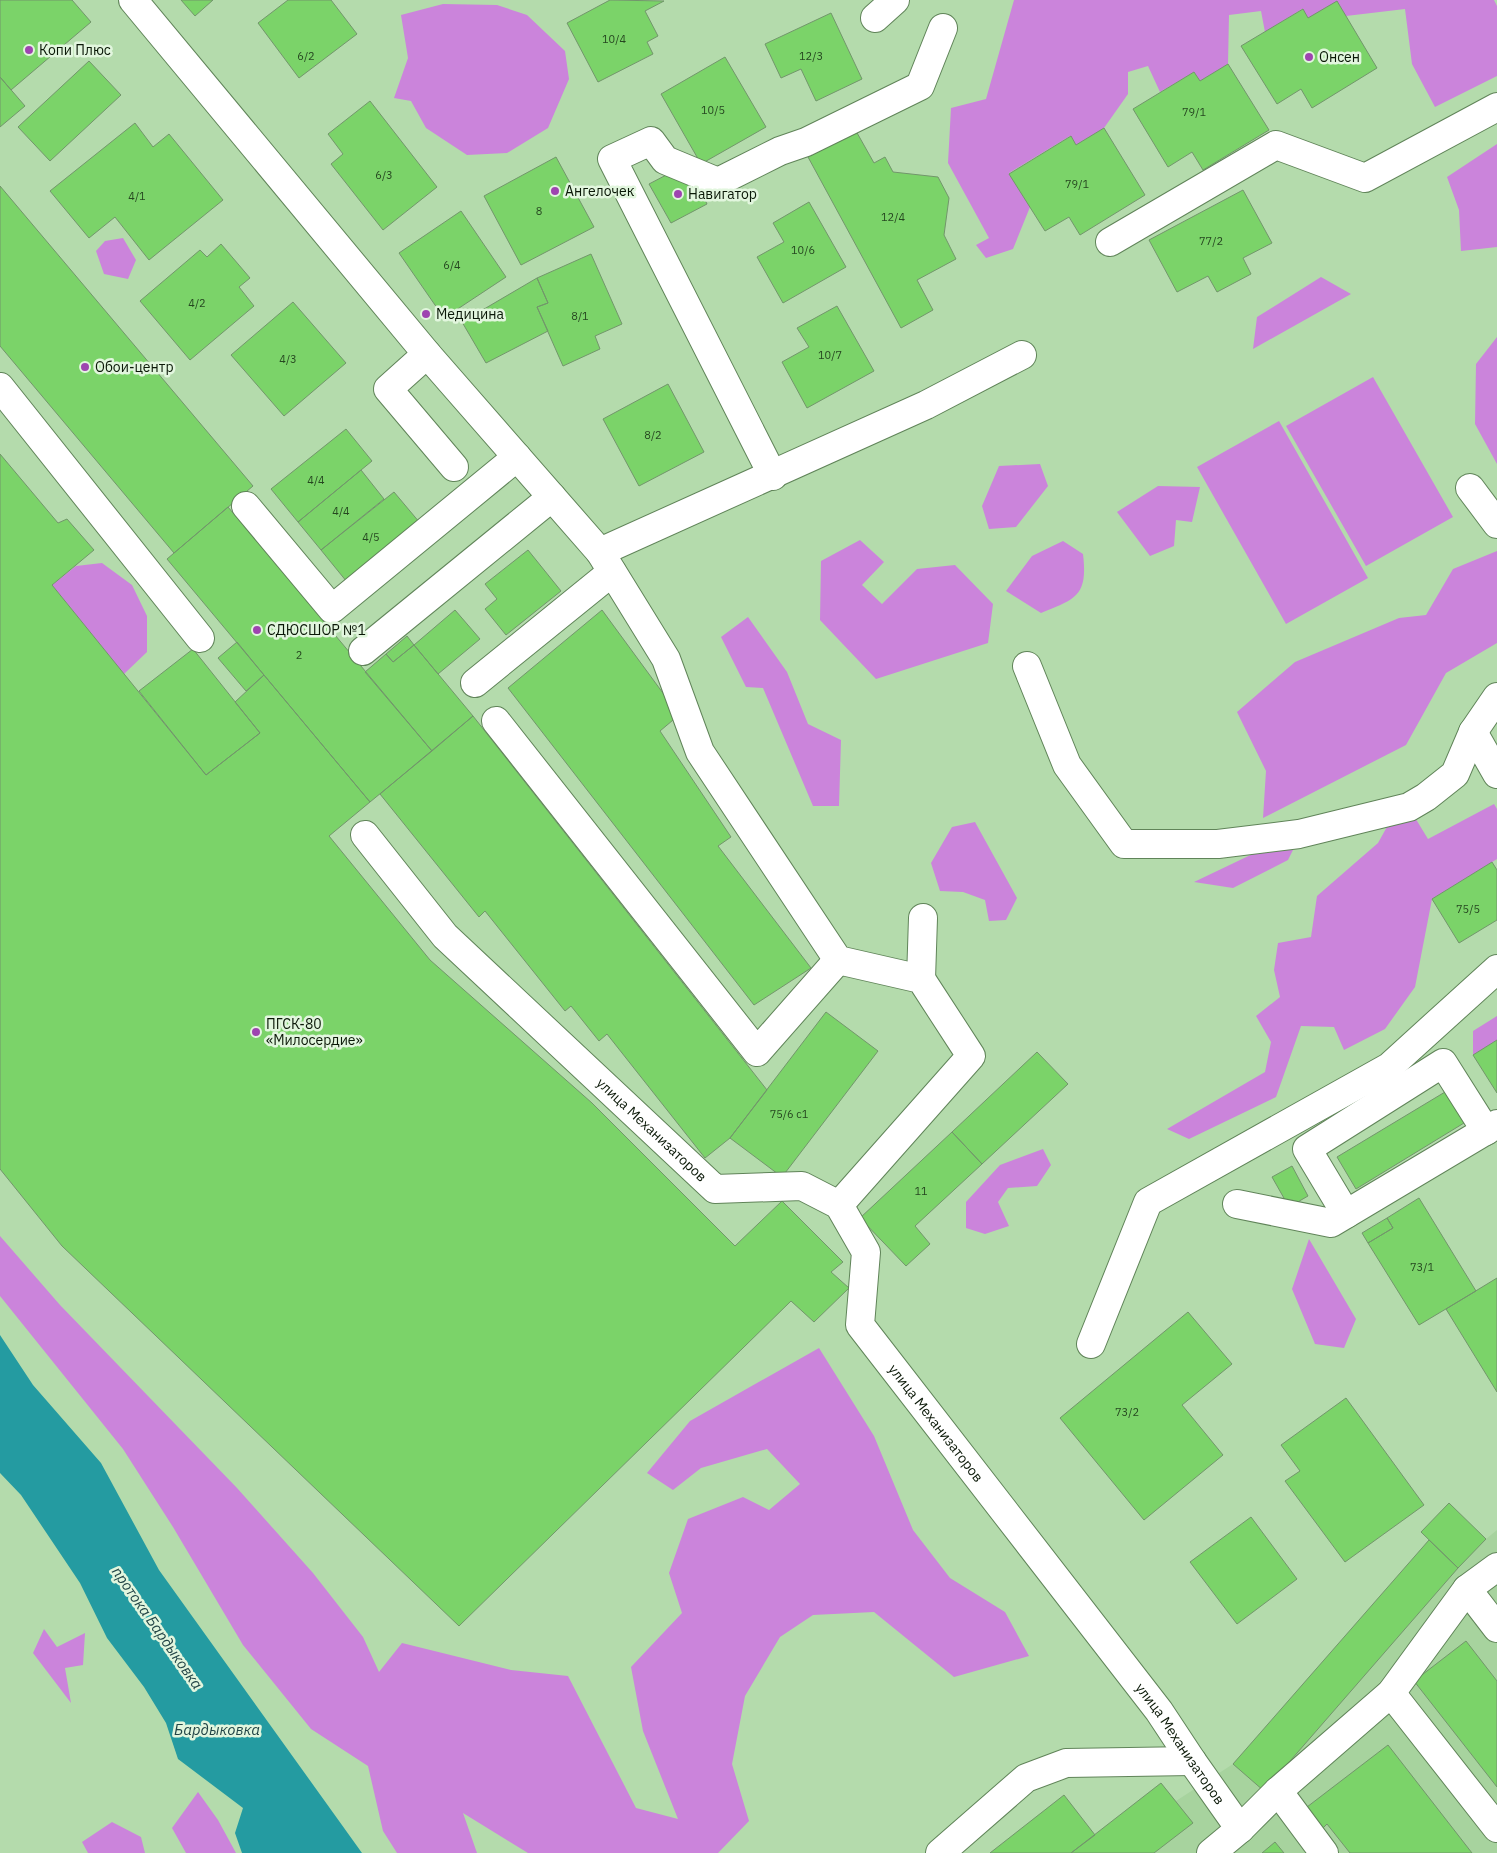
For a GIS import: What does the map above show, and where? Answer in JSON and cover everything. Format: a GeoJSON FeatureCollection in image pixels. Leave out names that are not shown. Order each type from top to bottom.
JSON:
{"type":"FeatureCollection","features":[{"type":"Feature","properties":{"kind":"lane"},"geometry":{"type":"LineString","coordinates":[[133,0],[427,354],[606,562],[666,659],[700,752],[838,960],[921,979]]}},
{"type":"Feature","properties":{"kind":"lane"},"geometry":{"type":"LineString","coordinates":[[875,18],[895,0]]}},
{"type":"Feature","properties":{"kind":"lane"},"geometry":{"type":"LineString","coordinates":[[772,476],[612,160],[651,141],[665,160],[718,182],[780,151],[806,142],[920,86],[943,28]]}},
{"type":"Feature","properties":{"kind":"lane"},"geometry":{"type":"LineString","coordinates":[[1110,242],[1276,145],[1365,178],[1497,106]]}},
{"type":"Feature","properties":{"kind":"lane"},"geometry":{"type":"LineString","coordinates":[[427,354],[388,389],[454,468]]}},
{"type":"Feature","properties":{"kind":"lane"},"geometry":{"type":"LineString","coordinates":[[476,683],[606,562],[772,476],[926,405],[1022,355]]}},
{"type":"Feature","properties":{"kind":"lane"},"geometry":{"type":"LineString","coordinates":[[0,387],[200,638]]}},
{"type":"Feature","properties":{"kind":"lane"},"geometry":{"type":"LineString","coordinates":[[246,506],[332,609],[517,457]]}},
{"type":"Feature","properties":{"kind":"lane"},"geometry":{"type":"LineString","coordinates":[[1470,488],[1497,524]]}},
{"type":"Feature","properties":{"kind":"lane"},"geometry":{"type":"LineString","coordinates":[[363,651],[552,498]]}},
{"type":"Feature","properties":{"kind":"lane"},"geometry":{"type":"LineString","coordinates":[[1027,666],[1067,765],[1124,844],[1218,844],[1299,834],[1409,807],[1426,797],[1455,774],[1473,732],[1497,697]]}},
{"type":"Feature","properties":{"kind":"lane"},"geometry":{"type":"LineString","coordinates":[[496,721],[758,1052],[838,960]]}},
{"type":"Feature","properties":{"kind":"lane"},"geometry":{"type":"LineString","coordinates":[[1473,732],[1497,774]]}},
{"type":"Feature","properties":{"kind":"lane","name":"улица Механизаторов"},"geometry":{"type":"LineString","coordinates":[[365,835],[444,936],[715,1189],[802,1186],[839,1205],[866,1252],[860,1325],[1160,1711],[1192,1761],[1240,1829]]}},
{"type":"Feature","properties":{"kind":"lane"},"geometry":{"type":"LineString","coordinates":[[839,1205],[970,1056],[921,979],[923,918]]}},
{"type":"Feature","properties":{"kind":"lane"},"geometry":{"type":"LineString","coordinates":[[1090,1344],[1148,1202],[1389,1067],[1497,969]]}},
{"type":"Feature","properties":{"kind":"lane"},"geometry":{"type":"LineString","coordinates":[[1237,1204],[1331,1224],[1491,1128],[1443,1063],[1307,1149],[1346,1214]]}},
{"type":"Feature","properties":{"kind":"lane"},"geometry":{"type":"LineString","coordinates":[[1211,1853],[1240,1829],[1278,1790],[1391,1693],[1467,1589],[1497,1567]]}},
{"type":"Feature","properties":{"kind":"lane"},"geometry":{"type":"LineString","coordinates":[[1467,1589],[1497,1628]]}},
{"type":"Feature","properties":{"kind":"lane"},"geometry":{"type":"LineString","coordinates":[[1391,1693],[1497,1828]]}},
{"type":"Feature","properties":{"kind":"lane"},"geometry":{"type":"LineString","coordinates":[[940,1853],[1026,1778],[1066,1763],[1192,1761]]}},
{"type":"Feature","properties":{"kind":"lane"},"geometry":{"type":"LineString","coordinates":[[1278,1790],[1324,1853]]}},
{"type":"Feature","properties":{"kind":"shaded area"},"geometry":{"type":"Polygon","coordinates":[[[1014,0],[1494,0],[1497,6],[1497,76],[1435,107],[1412,64],[1405,9],[1346,16],[1308,18],[1302,9],[1265,32],[1261,11],[1229,15],[1228,64],[1200,81],[1194,72],[1160,92],[1148,66],[1128,72],[1128,94],[1104,128],[1076,145],[1070,136],[1009,173],[1030,207],[1013,249],[986,258],[976,245],[989,238],[948,163],[951,108],[986,99],[1014,0]]]}},
{"type":"Feature","properties":{"kind":"shaded area"},"geometry":{"type":"Polygon","coordinates":[[[443,4],[497,5],[527,15],[565,51],[569,79],[548,128],[507,153],[467,155],[426,128],[411,101],[394,98],[408,58],[401,15],[443,4]]]}},
{"type":"Feature","properties":{"kind":"shaded area"},"geometry":{"type":"Polygon","coordinates":[[[1497,144],[1497,247],[1461,251],[1459,210],[1447,177],[1497,144]]]}},
{"type":"Feature","properties":{"kind":"shaded area"},"geometry":{"type":"Polygon","coordinates":[[[123,238],[136,260],[128,279],[104,274],[96,251],[105,241],[123,238]]]}},
{"type":"Feature","properties":{"kind":"shaded area"},"geometry":{"type":"Polygon","coordinates":[[[1321,277],[1351,294],[1253,349],[1257,317],[1321,277]]]}},
{"type":"Feature","properties":{"kind":"shaded area"},"geometry":{"type":"Polygon","coordinates":[[[1497,337],[1497,464],[1475,424],[1476,364],[1497,337]]]}},
{"type":"Feature","properties":{"kind":"shaded area"},"geometry":{"type":"Polygon","coordinates":[[[1373,377],[1453,517],[1366,566],[1286,426],[1373,377]]]}},
{"type":"Feature","properties":{"kind":"shaded area"},"geometry":{"type":"Polygon","coordinates":[[[1279,421],[1368,578],[1286,624],[1197,467],[1279,421]]]}},
{"type":"Feature","properties":{"kind":"shaded area"},"geometry":{"type":"Polygon","coordinates":[[[1040,464],[1048,486],[1016,527],[989,529],[982,506],[999,466],[1040,464]]]}},
{"type":"Feature","properties":{"kind":"shaded area"},"geometry":{"type":"Polygon","coordinates":[[[1158,486],[1200,487],[1192,522],[1176,520],[1174,546],[1150,556],[1117,512],[1158,486]]]}},
{"type":"Feature","properties":{"kind":"shaded area"},"geometry":{"type":"Polygon","coordinates":[[[860,540],[884,562],[862,585],[882,604],[917,569],[955,565],[993,604],[988,643],[876,679],[820,620],[821,561],[860,540]]]}},
{"type":"Feature","properties":{"kind":"shaded area"},"geometry":{"type":"Polygon","coordinates":[[[1063,541],[1083,554],[1083,579],[1077,594],[1063,604],[1041,613],[1006,591],[1032,556],[1063,541]]]}},
{"type":"Feature","properties":{"kind":"shaded area"},"geometry":{"type":"Polygon","coordinates":[[[1497,551],[1497,643],[1446,673],[1406,745],[1263,818],[1266,771],[1237,712],[1295,662],[1399,618],[1426,615],[1453,569],[1497,551]]]}},
{"type":"Feature","properties":{"kind":"shaded area"},"geometry":{"type":"Polygon","coordinates":[[[102,563],[132,585],[147,616],[147,652],[124,674],[52,585],[76,566],[102,563]]]}},
{"type":"Feature","properties":{"kind":"shaded area"},"geometry":{"type":"Polygon","coordinates":[[[748,617],[787,672],[808,724],[841,740],[839,806],[813,806],[763,688],[746,687],[721,637],[748,617]]]}},
{"type":"Feature","properties":{"kind":"shaded area"},"geometry":{"type":"Polygon","coordinates":[[[1403,798],[1428,839],[1494,804],[1497,809],[1497,859],[1432,899],[1415,987],[1385,1029],[1344,1050],[1334,1027],[1301,1026],[1276,1097],[1189,1139],[1167,1129],[1265,1072],[1271,1042],[1256,1016],[1280,997],[1274,970],[1278,943],[1311,937],[1317,896],[1378,843],[1403,798]]]}},
{"type":"Feature","properties":{"kind":"shaded area"},"geometry":{"type":"Polygon","coordinates":[[[975,822],[1017,898],[1006,920],[989,921],[985,900],[963,892],[940,891],[931,863],[952,827],[975,822]]]}},
{"type":"Feature","properties":{"kind":"shaded area"},"geometry":{"type":"Polygon","coordinates":[[[1303,830],[1288,860],[1233,888],[1194,882],[1303,830]]]}},
{"type":"Feature","properties":{"kind":"shaded area"},"geometry":{"type":"Polygon","coordinates":[[[1497,1016],[1497,1040],[1473,1055],[1473,1031],[1497,1016]]]}},
{"type":"Feature","properties":{"kind":"shaded area"},"geometry":{"type":"Polygon","coordinates":[[[1043,1149],[1051,1165],[1037,1186],[1008,1188],[998,1202],[1009,1226],[985,1234],[966,1228],[966,1202],[1000,1165],[1043,1149]]]}},
{"type":"Feature","properties":{"kind":"shaded area"},"geometry":{"type":"Polygon","coordinates":[[[0,1236],[60,1305],[237,1488],[313,1573],[363,1637],[379,1672],[402,1643],[511,1670],[568,1676],[636,1808],[678,1819],[643,1731],[631,1667],[682,1613],[669,1573],[688,1519],[743,1497],[769,1510],[800,1484],[767,1449],[701,1468],[673,1490],[647,1473],[690,1421],[819,1348],[874,1436],[913,1530],[950,1578],[1005,1612],[1029,1656],[954,1677],[874,1612],[813,1615],[780,1637],[745,1696],[732,1764],[749,1821],[718,1853],[528,1853],[463,1813],[477,1853],[397,1853],[383,1831],[368,1766],[311,1729],[243,1645],[173,1527],[123,1449],[0,1296],[0,1236]]]}},
{"type":"Feature","properties":{"kind":"shaded area"},"geometry":{"type":"Polygon","coordinates":[[[1309,1239],[1356,1319],[1344,1348],[1315,1344],[1292,1289],[1309,1239]]]}},
{"type":"Feature","properties":{"kind":"shaded area"},"geometry":{"type":"Polygon","coordinates":[[[1497,1530],[1497,1853],[990,1853],[1095,1835],[1161,1783],[1176,1801],[1233,1764],[1429,1540],[1486,1539],[1497,1530]]]}},
{"type":"Feature","properties":{"kind":"shaded area"},"geometry":{"type":"Polygon","coordinates":[[[44,1629],[57,1647],[85,1633],[83,1665],[65,1668],[71,1703],[33,1653],[44,1629]]]}},
{"type":"Feature","properties":{"kind":"shaded area"},"geometry":{"type":"Polygon","coordinates":[[[198,1792],[218,1820],[236,1853],[186,1853],[172,1828],[198,1792]]]}},
{"type":"Feature","properties":{"kind":"shaded area"},"geometry":{"type":"Polygon","coordinates":[[[112,1822],[141,1837],[145,1853],[88,1853],[82,1842],[112,1822]]]}},
{"type":"Feature","properties":{"kind":"water","name":"Бардыковка"},"geometry":{"type":"Polygon","coordinates":[[[0,1335],[33,1385],[101,1463],[159,1570],[362,1853],[242,1853],[235,1833],[243,1808],[178,1759],[166,1723],[144,1687],[107,1638],[80,1583],[21,1495],[0,1473],[0,1335]]]}},
{"type":"Feature","properties":{"kind":"building","name":"Копи Плюс"},"geometry":{"type":"Polygon","coordinates":[[[0,0],[72,0],[91,22],[11,90],[0,77],[0,0]]]}},
{"type":"Feature","properties":{"kind":"building"},"geometry":{"type":"Polygon","coordinates":[[[181,0],[213,0],[195,16],[181,0]]]}},
{"type":"Feature","properties":{"kind":"building"},"geometry":{"type":"Polygon","coordinates":[[[288,0],[331,0],[357,34],[299,78],[258,23],[288,0]]]}},
{"type":"Feature","properties":{"kind":"building"},"geometry":{"type":"Polygon","coordinates":[[[610,0],[664,1],[645,11],[658,36],[647,42],[653,54],[598,82],[567,23],[610,0]]]}},
{"type":"Feature","properties":{"kind":"building","name":"Онсен"},"geometry":{"type":"Polygon","coordinates":[[[1337,1],[1377,68],[1312,108],[1301,89],[1277,104],[1241,46],[1303,9],[1308,18],[1337,1]]]}},
{"type":"Feature","properties":{"kind":"building"},"geometry":{"type":"Polygon","coordinates":[[[831,13],[862,79],[816,101],[801,69],[781,78],[765,44],[831,13]]]}},
{"type":"Feature","properties":{"kind":"building"},"geometry":{"type":"Polygon","coordinates":[[[725,57],[766,127],[701,164],[661,94],[725,57]]]}},
{"type":"Feature","properties":{"kind":"building"},"geometry":{"type":"Polygon","coordinates":[[[89,61],[121,95],[50,161],[18,127],[89,61]]]}},
{"type":"Feature","properties":{"kind":"building"},"geometry":{"type":"Polygon","coordinates":[[[1228,64],[1269,130],[1203,170],[1192,152],[1168,167],[1133,109],[1194,72],[1200,81],[1228,64]]]}},
{"type":"Feature","properties":{"kind":"building"},"geometry":{"type":"Polygon","coordinates":[[[0,77],[25,106],[0,127],[0,77]]]}},
{"type":"Feature","properties":{"kind":"building"},"geometry":{"type":"Polygon","coordinates":[[[370,101],[437,187],[383,230],[331,164],[343,154],[328,134],[370,101]]]}},
{"type":"Feature","properties":{"kind":"building"},"geometry":{"type":"Polygon","coordinates":[[[135,123],[153,147],[169,134],[223,200],[149,260],[115,217],[89,238],[50,191],[135,123]]]}},
{"type":"Feature","properties":{"kind":"building"},"geometry":{"type":"Polygon","coordinates":[[[1104,128],[1145,195],[1080,235],[1069,217],[1045,231],[1009,174],[1071,136],[1076,145],[1104,128]]]}},
{"type":"Feature","properties":{"kind":"building"},"geometry":{"type":"Polygon","coordinates":[[[856,131],[874,163],[885,157],[893,172],[938,177],[949,198],[944,235],[956,259],[917,280],[933,310],[901,328],[808,157],[856,131]]]}},
{"type":"Feature","properties":{"kind":"building"},"geometry":{"type":"Polygon","coordinates":[[[556,157],[594,227],[521,265],[484,196],[556,157]]]}},
{"type":"Feature","properties":{"kind":"building","name":"Навигатор"},"geometry":{"type":"Polygon","coordinates":[[[672,172],[696,181],[707,204],[671,223],[649,184],[672,172]]]}},
{"type":"Feature","properties":{"kind":"building","name":"Обои-центр"},"geometry":{"type":"Polygon","coordinates":[[[0,186],[253,486],[174,553],[0,346],[0,186]]]}},
{"type":"Feature","properties":{"kind":"building"},"geometry":{"type":"Polygon","coordinates":[[[1243,190],[1272,243],[1243,258],[1251,274],[1217,292],[1208,276],[1177,292],[1149,240],[1243,190]]]}},
{"type":"Feature","properties":{"kind":"building"},"geometry":{"type":"Polygon","coordinates":[[[809,202],[846,267],[783,303],[757,257],[784,242],[773,223],[809,202]]]}},
{"type":"Feature","properties":{"kind":"building"},"geometry":{"type":"Polygon","coordinates":[[[461,211],[506,277],[444,318],[399,253],[461,211]]]}},
{"type":"Feature","properties":{"kind":"building"},"geometry":{"type":"Polygon","coordinates":[[[221,244],[250,278],[239,287],[254,306],[190,360],[140,301],[200,250],[207,257],[221,244]]]}},
{"type":"Feature","properties":{"kind":"building"},"geometry":{"type":"Polygon","coordinates":[[[591,254],[622,324],[595,336],[600,349],[563,366],[537,307],[548,303],[537,278],[591,254]]]}},
{"type":"Feature","properties":{"kind":"building"},"geometry":{"type":"Polygon","coordinates":[[[537,278],[548,303],[537,307],[548,331],[486,363],[462,322],[537,278]]]}},
{"type":"Feature","properties":{"kind":"building"},"geometry":{"type":"Polygon","coordinates":[[[293,302],[346,363],[284,416],[231,355],[293,302]]]}},
{"type":"Feature","properties":{"kind":"building"},"geometry":{"type":"Polygon","coordinates":[[[837,306],[874,371],[807,408],[782,362],[809,347],[797,328],[837,306]]]}},
{"type":"Feature","properties":{"kind":"building"},"geometry":{"type":"Polygon","coordinates":[[[668,384],[704,452],[639,486],[603,419],[668,384]]]}},
{"type":"Feature","properties":{"kind":"building"},"geometry":{"type":"Polygon","coordinates":[[[346,429],[372,461],[298,522],[271,489],[346,429]]]}},
{"type":"Feature","properties":{"kind":"building","name":"ПГСК-80 «Милосердие»"},"geometry":{"type":"Polygon","coordinates":[[[0,454],[58,523],[67,519],[94,550],[52,585],[206,775],[260,733],[235,702],[264,675],[370,802],[329,836],[430,960],[592,1103],[735,1246],[782,1201],[843,1262],[831,1272],[849,1288],[814,1322],[791,1301],[459,1626],[62,1246],[0,1169],[0,454]]]}},
{"type":"Feature","properties":{"kind":"building"},"geometry":{"type":"Polygon","coordinates":[[[361,470],[384,499],[321,550],[298,522],[361,470]]]}},
{"type":"Feature","properties":{"kind":"building"},"geometry":{"type":"Polygon","coordinates":[[[394,492],[420,523],[347,582],[321,550],[394,492]]]}},
{"type":"Feature","properties":{"kind":"building"},"geometry":{"type":"Polygon","coordinates":[[[228,507],[432,751],[370,802],[167,559],[228,507]]]}},
{"type":"Feature","properties":{"kind":"building"},"geometry":{"type":"Polygon","coordinates":[[[528,550],[561,591],[506,635],[485,609],[497,599],[485,584],[528,550]]]}},
{"type":"Feature","properties":{"kind":"building"},"geometry":{"type":"Polygon","coordinates":[[[455,610],[480,639],[438,674],[414,645],[455,610]]]}},
{"type":"Feature","properties":{"kind":"building"},"geometry":{"type":"Polygon","coordinates":[[[602,610],[679,715],[660,731],[731,837],[718,846],[811,968],[754,1005],[508,688],[602,610]]]}},
{"type":"Feature","properties":{"kind":"building"},"geometry":{"type":"Polygon","coordinates":[[[407,636],[414,645],[393,662],[386,654],[407,636]]]}},
{"type":"Feature","properties":{"kind":"building"},"geometry":{"type":"Polygon","coordinates":[[[237,642],[264,675],[246,691],[218,658],[237,642]]]}},
{"type":"Feature","properties":{"kind":"building"},"geometry":{"type":"Polygon","coordinates":[[[414,645],[473,716],[432,751],[365,672],[386,654],[393,662],[414,645]]]}},
{"type":"Feature","properties":{"kind":"building"},"geometry":{"type":"Polygon","coordinates":[[[193,649],[260,733],[206,775],[139,691],[193,649]]]}},
{"type":"Feature","properties":{"kind":"building"},"geometry":{"type":"Polygon","coordinates":[[[473,716],[767,1090],[730,1138],[705,1158],[607,1034],[599,1041],[571,1006],[565,1011],[485,911],[479,917],[380,794],[473,716]]]}},
{"type":"Feature","properties":{"kind":"building"},"geometry":{"type":"Polygon","coordinates":[[[1492,862],[1497,870],[1497,920],[1459,943],[1432,899],[1492,862]]]}},
{"type":"Feature","properties":{"kind":"building"},"geometry":{"type":"Polygon","coordinates":[[[826,1012],[878,1051],[782,1177],[730,1138],[826,1012]]]}},
{"type":"Feature","properties":{"kind":"building"},"geometry":{"type":"Polygon","coordinates":[[[1497,1040],[1497,1093],[1473,1055],[1497,1040]]]}},
{"type":"Feature","properties":{"kind":"building"},"geometry":{"type":"Polygon","coordinates":[[[1037,1052],[1068,1084],[982,1164],[952,1132],[1037,1052]]]}},
{"type":"Feature","properties":{"kind":"building"},"geometry":{"type":"Polygon","coordinates":[[[1445,1092],[1464,1123],[1356,1189],[1337,1157],[1445,1092]]]}},
{"type":"Feature","properties":{"kind":"building"},"geometry":{"type":"Polygon","coordinates":[[[952,1132],[982,1164],[915,1226],[930,1244],[906,1266],[860,1218],[952,1132]]]}},
{"type":"Feature","properties":{"kind":"building"},"geometry":{"type":"Polygon","coordinates":[[[1292,1166],[1308,1196],[1289,1207],[1272,1177],[1292,1166]]]}},
{"type":"Feature","properties":{"kind":"building"},"geometry":{"type":"Polygon","coordinates":[[[1419,1198],[1476,1291],[1419,1325],[1368,1243],[1393,1228],[1387,1218],[1419,1198]]]}},
{"type":"Feature","properties":{"kind":"building"},"geometry":{"type":"Polygon","coordinates":[[[1387,1218],[1393,1228],[1368,1243],[1362,1233],[1387,1218]]]}},
{"type":"Feature","properties":{"kind":"building"},"geometry":{"type":"Polygon","coordinates":[[[1497,1278],[1497,1392],[1446,1309],[1497,1278]]]}},
{"type":"Feature","properties":{"kind":"building"},"geometry":{"type":"Polygon","coordinates":[[[1188,1312],[1232,1364],[1182,1405],[1223,1455],[1144,1520],[1060,1418],[1188,1312]]]}},
{"type":"Feature","properties":{"kind":"building"},"geometry":{"type":"Polygon","coordinates":[[[1346,1398],[1424,1505],[1345,1562],[1285,1481],[1300,1471],[1281,1445],[1346,1398]]]}},
{"type":"Feature","properties":{"kind":"building"},"geometry":{"type":"Polygon","coordinates":[[[1449,1503],[1486,1539],[1458,1568],[1421,1532],[1449,1503]]]}},
{"type":"Feature","properties":{"kind":"building"},"geometry":{"type":"Polygon","coordinates":[[[1251,1517],[1297,1579],[1237,1624],[1190,1562],[1251,1517]]]}},
{"type":"Feature","properties":{"kind":"building"},"geometry":{"type":"Polygon","coordinates":[[[1429,1540],[1458,1568],[1264,1791],[1233,1764],[1429,1540]]]}},
{"type":"Feature","properties":{"kind":"building"},"geometry":{"type":"Polygon","coordinates":[[[1466,1641],[1497,1681],[1497,1787],[1414,1681],[1466,1641]]]}},
{"type":"Feature","properties":{"kind":"building"},"geometry":{"type":"Polygon","coordinates":[[[1388,1745],[1472,1853],[1350,1853],[1327,1824],[1323,1828],[1307,1807],[1388,1745]]]}},
{"type":"Feature","properties":{"kind":"building"},"geometry":{"type":"Polygon","coordinates":[[[1161,1783],[1193,1823],[1154,1853],[1071,1853],[1161,1783]]]}},
{"type":"Feature","properties":{"kind":"building"},"geometry":{"type":"Polygon","coordinates":[[[1064,1795],[1095,1835],[1071,1853],[990,1853],[1064,1795]]]}},
{"type":"Feature","properties":{"kind":"building"},"geometry":{"type":"Polygon","coordinates":[[[1275,1842],[1284,1853],[1262,1853],[1275,1842]]]}},
{"type":"Feature","properties":{"kind":"place","name":"Копи Плюс"},"geometry":{"type":"Point","coordinates":[29,50]}},
{"type":"Feature","properties":{"kind":"place","name":"Онсен"},"geometry":{"type":"Point","coordinates":[1309,57]}},
{"type":"Feature","properties":{"kind":"place","name":"Ангелочек"},"geometry":{"type":"Point","coordinates":[555,191]}},
{"type":"Feature","properties":{"kind":"place","name":"Навигатор"},"geometry":{"type":"Point","coordinates":[678,194]}},
{"type":"Feature","properties":{"kind":"place","name":"Медицина"},"geometry":{"type":"Point","coordinates":[426,314]}},
{"type":"Feature","properties":{"kind":"place","name":"Обои-центр"},"geometry":{"type":"Point","coordinates":[85,367]}},
{"type":"Feature","properties":{"kind":"place","name":"СДЮСШОР №1"},"geometry":{"type":"Point","coordinates":[257,630]}},
{"type":"Feature","properties":{"kind":"place","name":"ПГСК-80 «Милосердие»"},"geometry":{"type":"Point","coordinates":[256,1032]}},
{"type":"Feature","properties":{"kind":"water label","name":"протока Бардыковка"},"geometry":{"type":"Point","coordinates":[157,1628]}}]}
